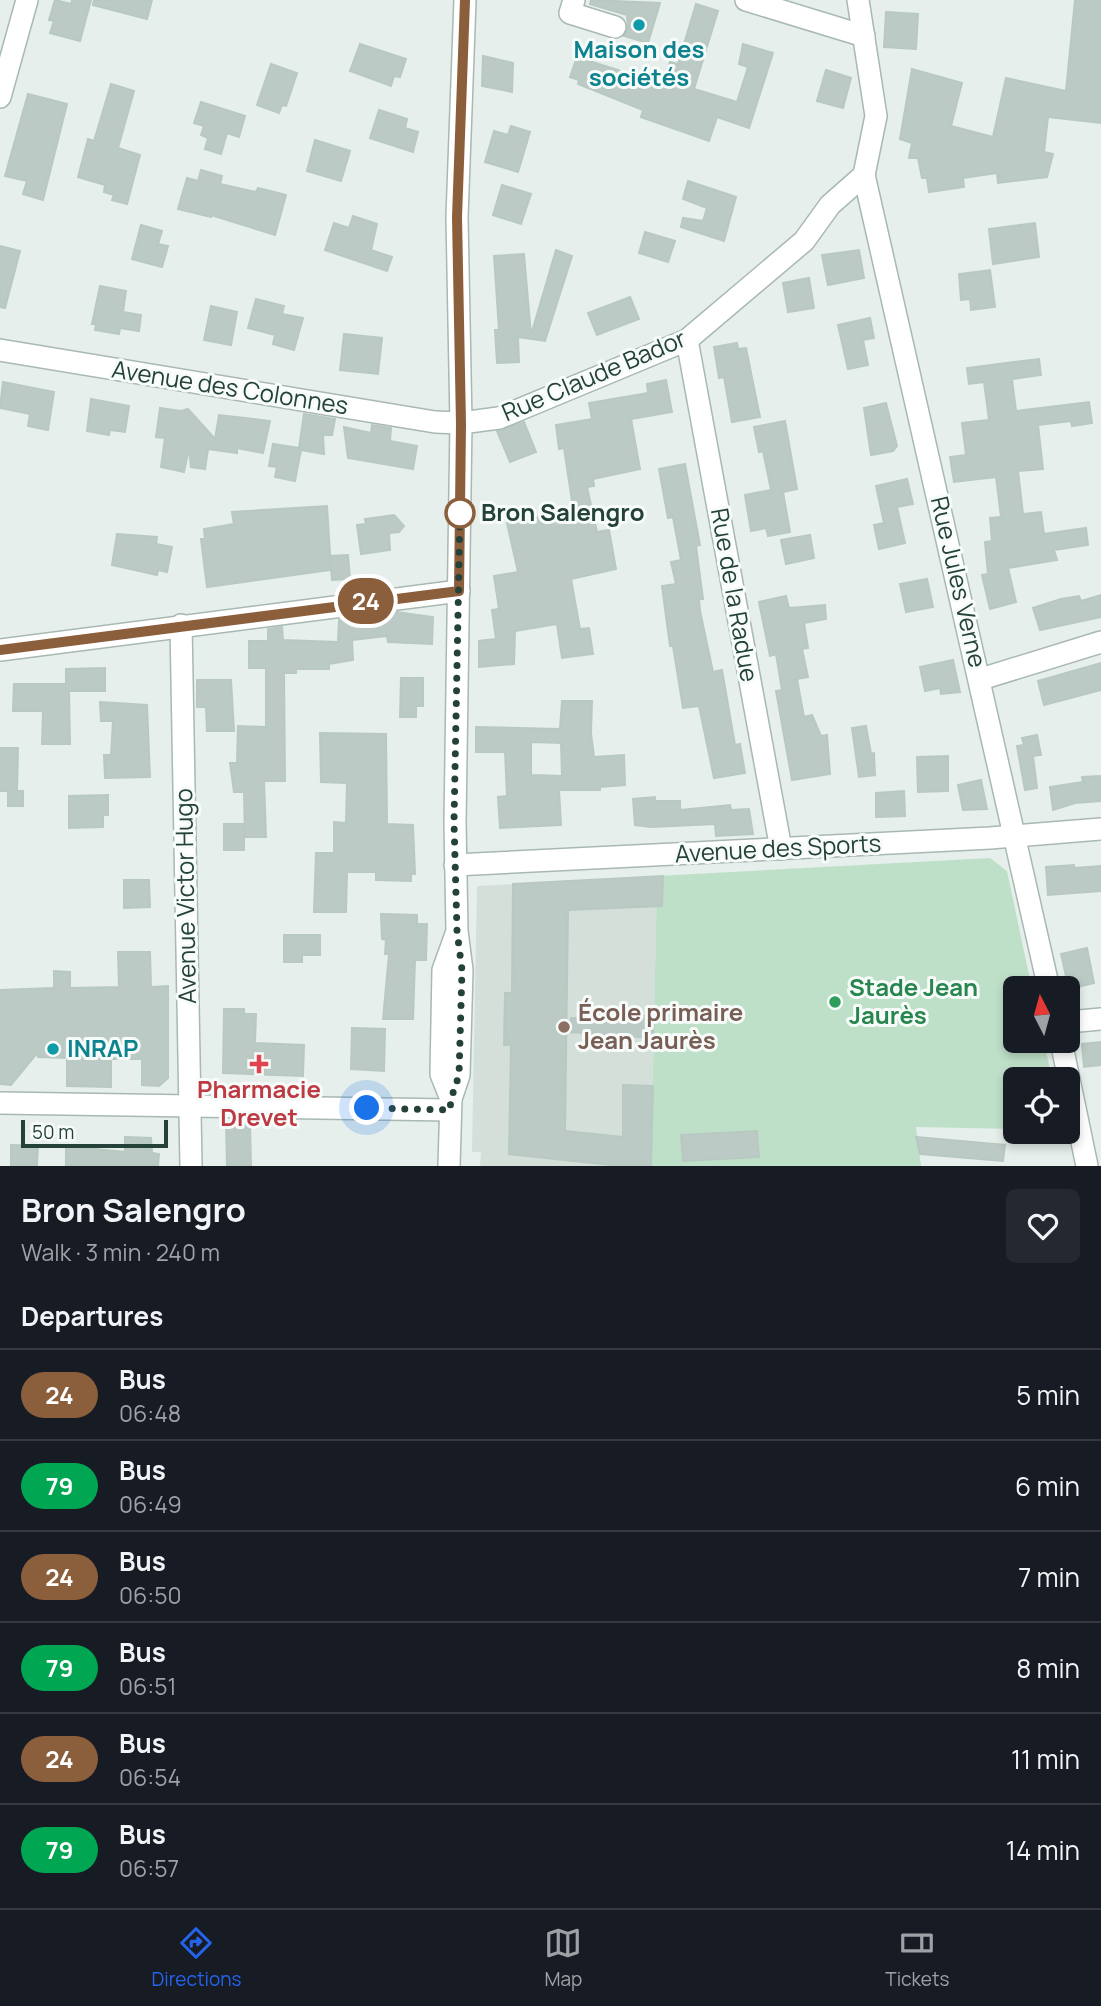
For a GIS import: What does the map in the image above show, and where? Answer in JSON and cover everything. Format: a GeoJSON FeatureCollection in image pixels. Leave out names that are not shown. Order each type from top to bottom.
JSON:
{"type":"FeatureCollection","features":[{"type":"Feature","properties":{"kind":"street"},"geometry":{"type":"LineString","coordinates":[[0,97],[27,0]]}},
{"type":"Feature","properties":{"kind":"street"},"geometry":{"type":"LineString","coordinates":[[449,1166],[451,1104],[441,1074],[443,970],[457,931],[455,865],[461,424],[457,217],[465,0]]}},
{"type":"Feature","properties":{"kind":"street"},"geometry":{"type":"LineString","coordinates":[[574,0],[570,13],[615,27]]}},
{"type":"Feature","properties":{"kind":"street"},"geometry":{"type":"LineString","coordinates":[[746,0],[864,36]]}},
{"type":"Feature","properties":{"kind":"street"},"geometry":{"type":"LineString","coordinates":[[858,0],[876,116],[864,175]]}},
{"type":"Feature","properties":{"kind":"street","name":"Rue Claude Bador"},"geometry":{"type":"LineString","coordinates":[[461,424],[499,418],[687,340],[804,241],[830,205],[864,175]]}},
{"type":"Feature","properties":{"kind":"street","name":"Rue Jules Verne"},"geometry":{"type":"LineString","coordinates":[[864,175],[981,679],[1013,836],[1046,976]]}},
{"type":"Feature","properties":{"kind":"street","name":"Rue de la Radue"},"geometry":{"type":"LineString","coordinates":[[687,340],[781,849]]}},
{"type":"Feature","properties":{"kind":"street","name":"Avenue des Colonnes"},"geometry":{"type":"LineString","coordinates":[[0,351],[461,424]]}},
{"type":"Feature","properties":{"kind":"street"},"geometry":{"type":"LineString","coordinates":[[0,650],[459,591]]}},
{"type":"Feature","properties":{"kind":"street","name":"Avenue Victor Hugo"},"geometry":{"type":"LineString","coordinates":[[181,625],[191,1166]]}},
{"type":"Feature","properties":{"kind":"street"},"geometry":{"type":"LineString","coordinates":[[981,679],[1101,642]]}},
{"type":"Feature","properties":{"kind":"street","name":"Avenue des Sports"},"geometry":{"type":"LineString","coordinates":[[455,865],[1101,830]]}},
{"type":"Feature","properties":{"kind":"street"},"geometry":{"type":"LineString","coordinates":[[1080,1021],[1101,1018]]}},
{"type":"Feature","properties":{"kind":"street"},"geometry":{"type":"LineString","coordinates":[[1064,1054],[1087,1166]]}},
{"type":"Feature","properties":{"kind":"street"},"geometry":{"type":"LineString","coordinates":[[0,1103],[451,1104]]}},
{"type":"Feature","properties":{"kind":"shaded area","name":"École primaire Jean Jaurès"},"geometry":{"type":"Polygon","coordinates":[[[657,876],[651,1166],[480,1166],[481,1152],[472,1152],[477,886],[657,876]]]}},
{"type":"Feature","properties":{"kind":"green space","name":"Stade Jean Jaurès"},"geometry":{"type":"Polygon","coordinates":[[[990,858],[1007,871],[1029,976],[1003,976],[1003,1054],[1047,1054],[1049,1067],[1003,1067],[1003,1129],[916,1127],[921,1166],[651,1166],[657,876],[990,858]]]}},
{"type":"Feature","properties":{"kind":"building"},"geometry":{"type":"Polygon","coordinates":[[[55,0],[71,4],[72,0],[91,0],[80,41],[50,33],[54,21],[49,20],[55,0]]]}},
{"type":"Feature","properties":{"kind":"building"},"geometry":{"type":"Polygon","coordinates":[[[94,0],[152,0],[147,19],[93,5],[94,0]]]}},
{"type":"Feature","properties":{"kind":"building","name":"Maison des sociétés"},"geometry":{"type":"Polygon","coordinates":[[[591,0],[660,3],[648,43],[624,36],[628,30],[627,15],[590,4],[591,0]]]}},
{"type":"Feature","properties":{"kind":"building"},"geometry":{"type":"Polygon","coordinates":[[[1075,0],[1101,0],[1101,123],[1048,117],[1044,152],[1053,154],[1047,177],[998,183],[997,173],[963,178],[964,187],[929,192],[927,178],[922,178],[918,158],[909,158],[912,143],[900,139],[912,69],[962,83],[951,126],[993,137],[1006,78],[1066,91],[1075,0]]]}},
{"type":"Feature","properties":{"kind":"building"},"geometry":{"type":"Polygon","coordinates":[[[696,4],[718,11],[694,89],[737,102],[748,67],[739,64],[743,44],[773,53],[749,128],[717,117],[709,141],[641,117],[643,110],[578,84],[579,80],[570,77],[577,57],[652,81],[654,77],[663,80],[670,62],[678,64],[696,4]]]}},
{"type":"Feature","properties":{"kind":"building"},"geometry":{"type":"Polygon","coordinates":[[[886,12],[918,14],[916,49],[884,47],[886,12]]]}},
{"type":"Feature","properties":{"kind":"building"},"geometry":{"type":"Polygon","coordinates":[[[360,44],[406,59],[400,77],[394,76],[391,86],[350,71],[360,44]]]}},
{"type":"Feature","properties":{"kind":"building"},"geometry":{"type":"Polygon","coordinates":[[[483,56],[513,63],[512,92],[482,86],[483,56]]]}},
{"type":"Feature","properties":{"kind":"building"},"geometry":{"type":"Polygon","coordinates":[[[271,64],[297,73],[286,106],[282,105],[279,113],[257,105],[271,64]]]}},
{"type":"Feature","properties":{"kind":"building"},"geometry":{"type":"Polygon","coordinates":[[[826,70],[851,78],[843,108],[817,101],[826,70]]]}},
{"type":"Feature","properties":{"kind":"building"},"geometry":{"type":"Polygon","coordinates":[[[111,84],[134,91],[118,148],[140,155],[127,204],[112,200],[114,195],[104,192],[105,185],[78,177],[88,139],[94,141],[111,84]]]}},
{"type":"Feature","properties":{"kind":"building"},"geometry":{"type":"Polygon","coordinates":[[[28,94],[67,104],[43,200],[23,194],[27,181],[5,176],[28,94]]]}},
{"type":"Feature","properties":{"kind":"building"},"geometry":{"type":"Polygon","coordinates":[[[201,102],[245,116],[239,137],[227,133],[221,154],[205,149],[208,138],[201,135],[204,126],[194,123],[201,102]]]}},
{"type":"Feature","properties":{"kind":"building"},"geometry":{"type":"Polygon","coordinates":[[[379,110],[407,119],[405,128],[418,132],[413,152],[370,138],[379,110]]]}},
{"type":"Feature","properties":{"kind":"building"},"geometry":{"type":"Polygon","coordinates":[[[511,126],[530,132],[518,172],[485,162],[494,131],[508,135],[511,126]]]}},
{"type":"Feature","properties":{"kind":"building"},"geometry":{"type":"Polygon","coordinates":[[[315,140],[350,151],[341,181],[307,171],[315,140]]]}},
{"type":"Feature","properties":{"kind":"building"},"geometry":{"type":"Polygon","coordinates":[[[201,170],[222,176],[220,184],[256,192],[258,188],[286,195],[275,235],[211,215],[178,209],[187,178],[198,181],[201,170]]]}},
{"type":"Feature","properties":{"kind":"building"},"geometry":{"type":"Polygon","coordinates":[[[688,181],[736,197],[724,241],[681,227],[683,218],[703,221],[707,208],[683,199],[688,181]]]}},
{"type":"Feature","properties":{"kind":"building"},"geometry":{"type":"Polygon","coordinates":[[[502,185],[531,194],[521,224],[493,215],[502,185]]]}},
{"type":"Feature","properties":{"kind":"building"},"geometry":{"type":"Polygon","coordinates":[[[353,216],[377,224],[371,250],[392,257],[387,271],[325,250],[334,223],[349,228],[353,216]]]}},
{"type":"Feature","properties":{"kind":"building"},"geometry":{"type":"Polygon","coordinates":[[[1035,223],[1039,257],[993,264],[989,229],[1035,223]]]}},
{"type":"Feature","properties":{"kind":"building"},"geometry":{"type":"Polygon","coordinates":[[[141,225],[162,231],[158,244],[168,246],[162,267],[132,259],[141,225]]]}},
{"type":"Feature","properties":{"kind":"building"},"geometry":{"type":"Polygon","coordinates":[[[645,232],[675,241],[668,262],[639,253],[645,232]]]}},
{"type":"Feature","properties":{"kind":"building"},"geometry":{"type":"Polygon","coordinates":[[[0,246],[20,251],[5,308],[0,307],[0,246]]]}},
{"type":"Feature","properties":{"kind":"building"},"geometry":{"type":"Polygon","coordinates":[[[556,250],[572,256],[545,341],[518,337],[519,362],[497,363],[495,330],[499,330],[494,256],[524,254],[531,335],[556,250]]]}},
{"type":"Feature","properties":{"kind":"building"},"geometry":{"type":"Polygon","coordinates":[[[859,250],[864,278],[828,285],[822,255],[859,250]]]}},
{"type":"Feature","properties":{"kind":"building"},"geometry":{"type":"Polygon","coordinates":[[[990,270],[995,307],[971,310],[970,299],[961,300],[959,274],[990,270]]]}},
{"type":"Feature","properties":{"kind":"building"},"geometry":{"type":"Polygon","coordinates":[[[809,278],[814,308],[788,312],[783,283],[809,278]]]}},
{"type":"Feature","properties":{"kind":"building"},"geometry":{"type":"Polygon","coordinates":[[[100,286],[126,291],[123,312],[141,315],[139,331],[120,328],[119,334],[95,330],[96,324],[92,324],[100,286]]]}},
{"type":"Feature","properties":{"kind":"building"},"geometry":{"type":"Polygon","coordinates":[[[630,297],[639,319],[597,335],[588,313],[630,297]]]}},
{"type":"Feature","properties":{"kind":"building"},"geometry":{"type":"Polygon","coordinates":[[[256,299],[284,306],[282,314],[303,318],[294,350],[273,344],[275,335],[248,328],[256,299]]]}},
{"type":"Feature","properties":{"kind":"building"},"geometry":{"type":"Polygon","coordinates":[[[211,306],[237,312],[231,345],[204,340],[211,306]]]}},
{"type":"Feature","properties":{"kind":"building"},"geometry":{"type":"Polygon","coordinates":[[[870,318],[874,338],[863,340],[868,365],[848,369],[838,325],[870,318]]]}},
{"type":"Feature","properties":{"kind":"building"},"geometry":{"type":"Polygon","coordinates":[[[344,334],[382,338],[378,374],[340,370],[344,334]]]}},
{"type":"Feature","properties":{"kind":"building"},"geometry":{"type":"Polygon","coordinates":[[[737,343],[738,349],[746,348],[760,417],[732,422],[724,377],[719,378],[714,347],[737,343]]]}},
{"type":"Feature","properties":{"kind":"building"},"geometry":{"type":"Polygon","coordinates":[[[1039,359],[1041,375],[1012,379],[1016,411],[1089,402],[1092,423],[1072,426],[1071,421],[1038,425],[1043,469],[1018,471],[1023,514],[1041,512],[1044,534],[1086,528],[1088,545],[1054,550],[1057,560],[1008,568],[1016,602],[990,609],[982,575],[988,574],[985,542],[992,541],[990,518],[1001,517],[996,477],[954,482],[950,457],[966,455],[962,423],[989,420],[984,382],[969,384],[967,368],[1039,359]]]}},
{"type":"Feature","properties":{"kind":"building"},"geometry":{"type":"Polygon","coordinates":[[[666,380],[672,412],[631,419],[640,469],[593,479],[594,486],[587,487],[597,532],[609,530],[616,569],[571,579],[580,629],[589,628],[593,654],[562,658],[557,624],[515,631],[514,664],[479,667],[479,641],[496,639],[492,610],[499,609],[494,576],[518,572],[507,523],[560,512],[565,525],[570,523],[568,510],[572,509],[572,501],[564,448],[559,449],[556,425],[592,419],[589,403],[648,393],[647,384],[666,380]]]}},
{"type":"Feature","properties":{"kind":"building"},"geometry":{"type":"Polygon","coordinates":[[[3,382],[54,392],[48,430],[28,426],[30,414],[0,408],[3,382]]]}},
{"type":"Feature","properties":{"kind":"building"},"geometry":{"type":"Polygon","coordinates":[[[91,399],[129,406],[125,432],[110,430],[109,435],[87,431],[91,399]]]}},
{"type":"Feature","properties":{"kind":"building"},"geometry":{"type":"Polygon","coordinates":[[[886,403],[897,446],[893,451],[871,455],[864,408],[886,403]]]}},
{"type":"Feature","properties":{"kind":"building"},"geometry":{"type":"Polygon","coordinates":[[[160,408],[181,411],[188,409],[215,439],[219,415],[270,421],[263,453],[237,448],[237,453],[208,449],[205,469],[191,467],[189,448],[184,472],[161,467],[165,438],[156,437],[160,408]]]}},
{"type":"Feature","properties":{"kind":"building"},"geometry":{"type":"Polygon","coordinates":[[[304,414],[335,419],[332,435],[323,435],[324,454],[301,450],[295,481],[275,477],[277,467],[269,466],[273,444],[299,448],[304,414]]]}},
{"type":"Feature","properties":{"kind":"building"},"geometry":{"type":"Polygon","coordinates":[[[785,421],[797,489],[783,492],[790,532],[768,536],[766,528],[751,531],[745,495],[771,490],[763,451],[759,452],[754,427],[785,421]]]}},
{"type":"Feature","properties":{"kind":"building"},"geometry":{"type":"Polygon","coordinates":[[[524,422],[536,452],[510,462],[497,431],[524,422]]]}},
{"type":"Feature","properties":{"kind":"building"},"geometry":{"type":"Polygon","coordinates":[[[372,425],[391,428],[390,441],[417,446],[413,469],[348,458],[344,427],[371,433],[372,425]]]}},
{"type":"Feature","properties":{"kind":"building"},"geometry":{"type":"Polygon","coordinates":[[[685,464],[700,545],[696,546],[703,599],[699,599],[700,611],[713,672],[722,670],[735,745],[740,744],[745,773],[714,778],[699,706],[683,708],[673,646],[670,646],[662,586],[676,584],[671,562],[681,560],[673,517],[668,518],[659,469],[685,464]]]}},
{"type":"Feature","properties":{"kind":"building"},"geometry":{"type":"Polygon","coordinates":[[[907,479],[913,504],[897,507],[905,543],[879,549],[874,525],[884,523],[876,486],[907,479]]]}},
{"type":"Feature","properties":{"kind":"building"},"geometry":{"type":"Polygon","coordinates":[[[327,506],[331,570],[207,587],[201,539],[205,539],[204,529],[234,524],[232,512],[327,506]]]}},
{"type":"Feature","properties":{"kind":"building"},"geometry":{"type":"Polygon","coordinates":[[[394,515],[404,526],[399,532],[389,533],[390,550],[361,554],[357,525],[366,524],[365,519],[394,515]]]}},
{"type":"Feature","properties":{"kind":"building"},"geometry":{"type":"Polygon","coordinates":[[[117,534],[157,537],[156,544],[172,547],[167,572],[158,570],[157,575],[112,565],[117,534]]]}},
{"type":"Feature","properties":{"kind":"building"},"geometry":{"type":"Polygon","coordinates":[[[810,535],[814,558],[786,564],[781,540],[810,535]]]}},
{"type":"Feature","properties":{"kind":"building"},"geometry":{"type":"Polygon","coordinates":[[[348,555],[350,579],[332,580],[330,556],[348,555]]]}},
{"type":"Feature","properties":{"kind":"building"},"geometry":{"type":"Polygon","coordinates":[[[927,579],[933,607],[906,612],[900,584],[927,579]]]}},
{"type":"Feature","properties":{"kind":"building"},"geometry":{"type":"Polygon","coordinates":[[[1101,595],[1101,617],[1040,630],[1033,608],[1061,599],[1079,596],[1081,601],[1101,595]]]}},
{"type":"Feature","properties":{"kind":"building"},"geometry":{"type":"Polygon","coordinates":[[[786,596],[789,608],[825,605],[826,619],[804,623],[808,648],[802,649],[808,677],[797,679],[804,717],[812,715],[821,736],[827,735],[830,774],[792,780],[776,691],[782,690],[776,654],[770,656],[759,602],[786,596]]]}},
{"type":"Feature","properties":{"kind":"building"},"geometry":{"type":"Polygon","coordinates":[[[396,612],[433,617],[432,644],[388,642],[387,636],[352,640],[353,660],[329,664],[329,669],[296,669],[296,673],[284,673],[285,781],[264,781],[266,837],[245,837],[244,792],[234,792],[230,763],[237,763],[238,726],[266,727],[266,668],[249,668],[249,641],[268,641],[268,629],[282,627],[283,640],[338,642],[339,620],[396,612]]]}},
{"type":"Feature","properties":{"kind":"building"},"geometry":{"type":"Polygon","coordinates":[[[953,660],[960,692],[941,694],[940,688],[925,691],[920,667],[953,660]]]}},
{"type":"Feature","properties":{"kind":"building"},"geometry":{"type":"Polygon","coordinates":[[[1101,663],[1101,690],[1044,705],[1038,681],[1101,663]]]}},
{"type":"Feature","properties":{"kind":"building"},"geometry":{"type":"Polygon","coordinates":[[[105,668],[105,691],[69,691],[70,744],[42,744],[43,711],[13,711],[14,684],[66,684],[66,669],[105,668]]]}},
{"type":"Feature","properties":{"kind":"building"},"geometry":{"type":"Polygon","coordinates":[[[401,678],[423,678],[423,706],[416,706],[416,717],[400,717],[401,678]]]}},
{"type":"Feature","properties":{"kind":"building"},"geometry":{"type":"Polygon","coordinates":[[[197,680],[231,680],[234,731],[207,731],[206,707],[197,707],[197,680]]]}},
{"type":"Feature","properties":{"kind":"building"},"geometry":{"type":"Polygon","coordinates":[[[562,701],[592,701],[591,733],[594,757],[624,755],[625,785],[600,787],[600,790],[559,790],[561,825],[500,828],[498,797],[507,796],[505,752],[476,752],[476,727],[560,729],[562,701]],[[531,742],[531,775],[562,776],[561,743],[531,742]]]}},
{"type":"Feature","properties":{"kind":"building"},"geometry":{"type":"Polygon","coordinates":[[[100,702],[147,705],[150,777],[105,778],[104,755],[111,755],[113,721],[101,721],[100,702]]]}},
{"type":"Feature","properties":{"kind":"building"},"geometry":{"type":"Polygon","coordinates":[[[866,726],[871,754],[874,753],[875,775],[859,777],[852,728],[866,726]]]}},
{"type":"Feature","properties":{"kind":"building"},"geometry":{"type":"Polygon","coordinates":[[[320,733],[386,734],[387,824],[413,825],[415,874],[411,874],[411,881],[376,880],[376,872],[347,872],[346,912],[314,912],[316,853],[334,853],[334,822],[346,823],[347,783],[321,782],[320,733]]]}},
{"type":"Feature","properties":{"kind":"building"},"geometry":{"type":"Polygon","coordinates":[[[1037,735],[1041,755],[1033,756],[1037,788],[1025,790],[1017,746],[1024,745],[1022,738],[1037,735]]]}},
{"type":"Feature","properties":{"kind":"building"},"geometry":{"type":"Polygon","coordinates":[[[0,748],[18,748],[17,791],[23,791],[23,806],[8,806],[8,791],[0,791],[0,748]]]}},
{"type":"Feature","properties":{"kind":"building"},"geometry":{"type":"Polygon","coordinates":[[[948,756],[948,791],[918,792],[917,757],[948,756]]]}},
{"type":"Feature","properties":{"kind":"building"},"geometry":{"type":"Polygon","coordinates":[[[1101,776],[1101,801],[1075,803],[1053,810],[1050,787],[1083,782],[1082,777],[1101,776]]]}},
{"type":"Feature","properties":{"kind":"building"},"geometry":{"type":"Polygon","coordinates":[[[981,780],[987,809],[963,810],[958,785],[981,780]]]}},
{"type":"Feature","properties":{"kind":"building"},"geometry":{"type":"Polygon","coordinates":[[[904,791],[905,816],[876,817],[876,793],[904,791]]]}},
{"type":"Feature","properties":{"kind":"building"},"geometry":{"type":"Polygon","coordinates":[[[108,795],[108,815],[103,815],[103,827],[69,828],[69,796],[108,795]]]}},
{"type":"Feature","properties":{"kind":"building"},"geometry":{"type":"Polygon","coordinates":[[[655,797],[655,801],[680,801],[680,810],[730,805],[731,810],[749,809],[753,834],[716,836],[715,824],[651,827],[635,825],[633,799],[655,797]]]}},
{"type":"Feature","properties":{"kind":"building"},"geometry":{"type":"Polygon","coordinates":[[[224,824],[244,824],[244,850],[224,850],[224,824]]]}},
{"type":"Feature","properties":{"kind":"building"},"geometry":{"type":"Polygon","coordinates":[[[1074,865],[1074,868],[1101,866],[1101,891],[1048,895],[1046,867],[1074,865]]]}},
{"type":"Feature","properties":{"kind":"building"},"geometry":{"type":"Polygon","coordinates":[[[663,876],[662,906],[568,910],[565,1131],[623,1137],[623,1085],[653,1086],[651,1166],[620,1166],[509,1154],[511,1045],[504,1045],[505,993],[512,993],[513,884],[663,876]]]}},
{"type":"Feature","properties":{"kind":"building"},"geometry":{"type":"Polygon","coordinates":[[[124,880],[149,880],[150,907],[124,908],[124,880]]]}},
{"type":"Feature","properties":{"kind":"building"},"geometry":{"type":"Polygon","coordinates":[[[381,914],[417,915],[417,924],[427,924],[426,960],[415,960],[413,1019],[383,1019],[389,954],[385,954],[386,940],[382,939],[381,914]]]}},
{"type":"Feature","properties":{"kind":"building"},"geometry":{"type":"Polygon","coordinates":[[[284,935],[320,935],[320,955],[302,955],[302,962],[284,962],[284,935]]]}},
{"type":"Feature","properties":{"kind":"building"},"geometry":{"type":"Polygon","coordinates":[[[1087,948],[1094,983],[1080,986],[1080,976],[1066,976],[1061,954],[1087,948]]]}},
{"type":"Feature","properties":{"kind":"building"},"geometry":{"type":"Polygon","coordinates":[[[118,952],[150,952],[151,987],[168,986],[168,1078],[159,1086],[142,1085],[142,1059],[111,1059],[111,1087],[67,1086],[67,1058],[38,1057],[38,1052],[11,1085],[0,1084],[0,990],[54,988],[54,971],[70,972],[70,988],[119,987],[118,952]]]}},
{"type":"Feature","properties":{"kind":"building"},"geometry":{"type":"Polygon","coordinates":[[[224,1009],[244,1009],[244,1014],[256,1014],[255,1043],[304,1045],[303,1076],[223,1073],[224,1009]]]}},
{"type":"Feature","properties":{"kind":"building"},"geometry":{"type":"Polygon","coordinates":[[[627,1015],[654,1016],[653,1038],[570,1032],[571,1018],[627,1020],[627,1015]]]}},
{"type":"Feature","properties":{"kind":"building"},"geometry":{"type":"Polygon","coordinates":[[[352,1028],[385,1029],[384,1071],[351,1069],[352,1028]]]}},
{"type":"Feature","properties":{"kind":"building"},"geometry":{"type":"Polygon","coordinates":[[[1101,1042],[1101,1065],[1084,1067],[1082,1044],[1101,1042]]]}},
{"type":"Feature","properties":{"kind":"building"},"geometry":{"type":"Polygon","coordinates":[[[226,1124],[250,1125],[251,1166],[227,1166],[226,1124]]]}},
{"type":"Feature","properties":{"kind":"building"},"geometry":{"type":"Polygon","coordinates":[[[757,1131],[759,1157],[683,1161],[681,1135],[757,1131]]]}},
{"type":"Feature","properties":{"kind":"building"},"geometry":{"type":"Polygon","coordinates":[[[125,1137],[151,1138],[152,1153],[159,1154],[158,1166],[66,1166],[66,1146],[125,1152],[125,1137]]]}},
{"type":"Feature","properties":{"kind":"building"},"geometry":{"type":"Polygon","coordinates":[[[916,1137],[1005,1145],[1003,1161],[920,1154],[916,1137]]]}},
{"type":"Feature","properties":{"kind":"building"},"geometry":{"type":"Polygon","coordinates":[[[11,1145],[38,1146],[37,1165],[11,1166],[11,1145]]]}},
{"type":"Feature","properties":{"kind":"bus line","name":"24"},"geometry":{"type":"LineString","coordinates":[[0,650],[459,591],[461,424],[457,217],[465,0]]}},
{"type":"Feature","properties":{"kind":"place","name":"Maison des sociétés"},"geometry":{"type":"Point","coordinates":[639,25]}},
{"type":"Feature","properties":{"kind":"place","name":"Bron Salengro"},"geometry":{"type":"Point","coordinates":[460,513]}},
{"type":"Feature","properties":{"kind":"place","name":"Stade Jean Jaurès"},"geometry":{"type":"Point","coordinates":[835,1002]}},
{"type":"Feature","properties":{"kind":"place","name":"École primaire Jean Jaurès"},"geometry":{"type":"Point","coordinates":[564,1027]}},
{"type":"Feature","properties":{"kind":"place","name":"INRAP"},"geometry":{"type":"Point","coordinates":[53,1049]}},
{"type":"Feature","properties":{"kind":"place","name":"Pharmacie Drevet"},"geometry":{"type":"Point","coordinates":[259,1064]}},
{"type":"Feature","properties":{"kind":"route"},"geometry":{"type":"LineString","coordinates":[[367,1108],[450,1110],[459,1075],[462,970],[457,931],[454,822],[460,510],[460,513]]}}]}
